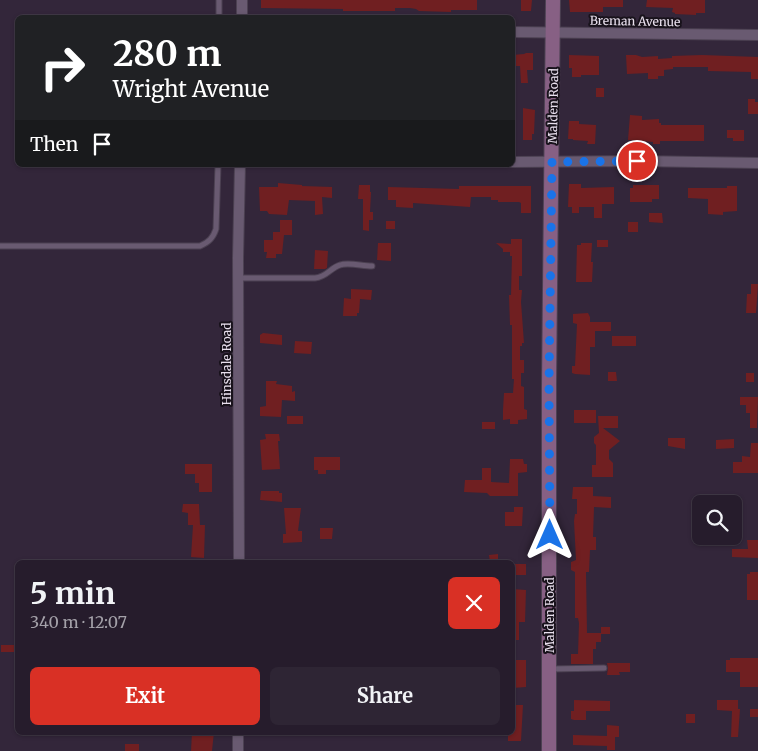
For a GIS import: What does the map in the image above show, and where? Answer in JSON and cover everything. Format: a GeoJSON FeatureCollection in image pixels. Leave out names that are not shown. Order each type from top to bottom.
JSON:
{"type":"FeatureCollection","features":[{"type":"Feature","properties":{"kind":"street"},"geometry":{"type":"LineString","coordinates":[[242,0],[242,15]]}},
{"type":"Feature","properties":{"kind":"street","name":"Malden Road"},"geometry":{"type":"LineString","coordinates":[[549,751],[549,385],[553,0]]}},
{"type":"Feature","properties":{"kind":"street","name":"Breman Avenue"},"geometry":{"type":"LineString","coordinates":[[515,32],[758,35]]}},
{"type":"Feature","properties":{"kind":"street"},"geometry":{"type":"LineString","coordinates":[[515,162],[637,161],[758,163]]}},
{"type":"Feature","properties":{"kind":"street","name":"Hinsdale Road"},"geometry":{"type":"LineString","coordinates":[[239,560],[238,278],[240,167]]}},
{"type":"Feature","properties":{"kind":"street"},"geometry":{"type":"LineString","coordinates":[[238,735],[238,751]]}},
{"type":"Feature","properties":{"kind":"lane"},"geometry":{"type":"LineString","coordinates":[[219,0],[219,15]]}},
{"type":"Feature","properties":{"kind":"lane"},"geometry":{"type":"LineString","coordinates":[[0,246],[200,246],[213,237],[216,229],[218,167]]}},
{"type":"Feature","properties":{"kind":"lane"},"geometry":{"type":"LineString","coordinates":[[238,278],[315,278],[326,275],[342,264],[372,266]]}},
{"type":"Feature","properties":{"kind":"lane"},"geometry":{"type":"LineString","coordinates":[[549,669],[604,668]]}},
{"type":"Feature","properties":{"kind":"building"},"geometry":{"type":"Polygon","coordinates":[[[261,0],[477,0],[477,10],[451,10],[451,12],[395,8],[395,11],[343,11],[343,9],[261,8],[261,0]]]}},
{"type":"Feature","properties":{"kind":"building"},"geometry":{"type":"Polygon","coordinates":[[[521,0],[532,0],[531,11],[521,11],[521,0]]]}},
{"type":"Feature","properties":{"kind":"building"},"geometry":{"type":"Polygon","coordinates":[[[569,0],[623,0],[623,7],[603,7],[603,12],[570,12],[569,0]]]}},
{"type":"Feature","properties":{"kind":"building"},"geometry":{"type":"Polygon","coordinates":[[[647,0],[705,0],[705,13],[696,13],[696,15],[675,14],[672,12],[673,8],[646,7],[647,0]]]}},
{"type":"Feature","properties":{"kind":"building"},"geometry":{"type":"Polygon","coordinates":[[[533,53],[533,70],[527,70],[528,83],[521,83],[520,66],[515,66],[515,55],[533,53]]]}},
{"type":"Feature","properties":{"kind":"building"},"geometry":{"type":"Polygon","coordinates":[[[569,55],[599,56],[599,75],[572,77],[572,68],[569,68],[569,55]]]}},
{"type":"Feature","properties":{"kind":"building"},"geometry":{"type":"Polygon","coordinates":[[[626,55],[658,56],[658,59],[672,58],[672,56],[702,55],[758,57],[758,79],[751,79],[751,72],[708,71],[708,67],[673,67],[673,69],[664,70],[664,76],[658,76],[658,79],[648,79],[648,73],[627,74],[626,55]]]}},
{"type":"Feature","properties":{"kind":"building"},"geometry":{"type":"Polygon","coordinates":[[[596,88],[604,88],[604,97],[596,97],[596,88]]]}},
{"type":"Feature","properties":{"kind":"building"},"geometry":{"type":"Polygon","coordinates":[[[748,99],[755,99],[755,102],[758,102],[758,114],[748,114],[748,99]]]}},
{"type":"Feature","properties":{"kind":"building"},"geometry":{"type":"Polygon","coordinates":[[[523,108],[535,110],[532,140],[523,140],[523,108]]]}},
{"type":"Feature","properties":{"kind":"building"},"geometry":{"type":"Polygon","coordinates":[[[630,115],[642,116],[642,120],[659,119],[661,125],[704,125],[704,141],[660,141],[660,144],[653,144],[653,142],[628,140],[630,115]]]}},
{"type":"Feature","properties":{"kind":"building"},"geometry":{"type":"Polygon","coordinates":[[[569,121],[579,121],[579,124],[596,125],[595,144],[587,144],[588,141],[568,139],[569,121]]]}},
{"type":"Feature","properties":{"kind":"building"},"geometry":{"type":"Polygon","coordinates":[[[727,130],[744,130],[744,141],[733,141],[733,138],[727,138],[727,130]]]}},
{"type":"Feature","properties":{"kind":"building"},"geometry":{"type":"Polygon","coordinates":[[[278,183],[332,187],[332,198],[322,197],[323,214],[315,215],[315,201],[289,200],[287,215],[269,214],[267,211],[260,211],[259,187],[278,187],[278,183]]]}},
{"type":"Feature","properties":{"kind":"building"},"geometry":{"type":"Polygon","coordinates":[[[569,184],[581,184],[581,188],[614,187],[614,204],[602,204],[602,218],[594,218],[594,207],[579,207],[579,213],[572,213],[572,207],[568,207],[569,184]]]}},
{"type":"Feature","properties":{"kind":"building"},"geometry":{"type":"Polygon","coordinates":[[[359,185],[370,185],[370,212],[373,212],[373,220],[369,220],[369,231],[363,230],[363,199],[358,199],[359,185]]]}},
{"type":"Feature","properties":{"kind":"building"},"geometry":{"type":"Polygon","coordinates":[[[633,185],[659,185],[659,199],[652,199],[652,202],[630,202],[630,188],[633,188],[633,185]]]}},
{"type":"Feature","properties":{"kind":"building"},"geometry":{"type":"Polygon","coordinates":[[[459,186],[531,186],[531,213],[521,213],[521,203],[519,202],[498,202],[498,200],[491,200],[491,197],[471,197],[470,207],[413,203],[413,208],[396,207],[396,200],[388,200],[388,187],[459,189],[459,186]]]}},
{"type":"Feature","properties":{"kind":"building"},"geometry":{"type":"Polygon","coordinates":[[[727,186],[737,186],[737,211],[723,212],[723,215],[708,214],[708,199],[688,198],[688,188],[727,188],[727,186]]]}},
{"type":"Feature","properties":{"kind":"building"},"geometry":{"type":"Polygon","coordinates":[[[649,213],[662,213],[663,223],[649,222],[649,213]]]}},
{"type":"Feature","properties":{"kind":"building"},"geometry":{"type":"Polygon","coordinates":[[[280,220],[292,220],[292,235],[284,235],[282,254],[276,254],[276,258],[266,258],[267,252],[264,252],[264,240],[273,240],[273,232],[280,232],[280,220]]]}},
{"type":"Feature","properties":{"kind":"building"},"geometry":{"type":"Polygon","coordinates":[[[386,221],[395,221],[395,229],[386,229],[386,221]]]}},
{"type":"Feature","properties":{"kind":"building"},"geometry":{"type":"Polygon","coordinates":[[[628,222],[638,222],[638,232],[628,232],[628,222]]]}},
{"type":"Feature","properties":{"kind":"building"},"geometry":{"type":"Polygon","coordinates":[[[511,239],[522,239],[522,276],[519,276],[519,290],[522,290],[524,343],[520,346],[520,360],[524,360],[521,386],[524,387],[524,409],[527,410],[527,419],[518,420],[518,424],[510,424],[510,419],[503,420],[504,393],[513,393],[514,379],[512,379],[512,325],[510,325],[509,295],[511,295],[512,256],[510,256],[510,252],[503,252],[503,249],[496,243],[511,244],[511,239]]]}},
{"type":"Feature","properties":{"kind":"building"},"geometry":{"type":"Polygon","coordinates":[[[597,240],[608,240],[608,247],[597,247],[597,240]]]}},
{"type":"Feature","properties":{"kind":"building"},"geometry":{"type":"Polygon","coordinates":[[[378,243],[391,243],[391,261],[377,260],[378,243]]]}},
{"type":"Feature","properties":{"kind":"building"},"geometry":{"type":"Polygon","coordinates":[[[581,243],[592,243],[592,282],[576,282],[577,245],[581,245],[581,243]]]}},
{"type":"Feature","properties":{"kind":"building"},"geometry":{"type":"Polygon","coordinates":[[[315,250],[328,251],[327,268],[314,269],[315,250]]]}},
{"type":"Feature","properties":{"kind":"building"},"geometry":{"type":"Polygon","coordinates":[[[751,284],[758,284],[756,313],[746,313],[747,294],[751,294],[751,284]]]}},
{"type":"Feature","properties":{"kind":"building"},"geometry":{"type":"Polygon","coordinates":[[[351,289],[372,290],[371,300],[360,299],[357,316],[343,316],[344,298],[351,299],[351,289]]]}},
{"type":"Feature","properties":{"kind":"building"},"geometry":{"type":"Polygon","coordinates":[[[588,313],[590,322],[611,322],[611,331],[595,331],[595,347],[590,347],[590,375],[575,374],[572,373],[572,366],[575,366],[577,324],[573,323],[573,314],[588,313]]]}},
{"type":"Feature","properties":{"kind":"building"},"geometry":{"type":"Polygon","coordinates":[[[263,333],[282,335],[282,345],[260,343],[260,335],[263,333]]]}},
{"type":"Feature","properties":{"kind":"building"},"geometry":{"type":"Polygon","coordinates":[[[612,336],[636,336],[636,346],[612,346],[612,336]]]}},
{"type":"Feature","properties":{"kind":"building"},"geometry":{"type":"Polygon","coordinates":[[[295,341],[312,342],[311,354],[294,353],[295,341]]]}},
{"type":"Feature","properties":{"kind":"building"},"geometry":{"type":"Polygon","coordinates":[[[608,372],[616,372],[617,381],[608,381],[608,372]]]}},
{"type":"Feature","properties":{"kind":"building"},"geometry":{"type":"Polygon","coordinates":[[[746,373],[754,373],[754,382],[746,382],[746,373]]]}},
{"type":"Feature","properties":{"kind":"building"},"geometry":{"type":"Polygon","coordinates":[[[266,381],[277,381],[276,384],[292,386],[292,392],[295,391],[295,401],[282,400],[281,417],[260,416],[260,407],[266,406],[266,381]]]}},
{"type":"Feature","properties":{"kind":"building"},"geometry":{"type":"Polygon","coordinates":[[[740,397],[758,397],[757,428],[750,428],[750,413],[746,413],[746,405],[740,405],[740,397]]]}},
{"type":"Feature","properties":{"kind":"building"},"geometry":{"type":"Polygon","coordinates":[[[574,410],[596,410],[596,423],[574,423],[574,410]]]}},
{"type":"Feature","properties":{"kind":"building"},"geometry":{"type":"Polygon","coordinates":[[[287,416],[303,416],[303,424],[287,424],[287,416]]]}},
{"type":"Feature","properties":{"kind":"building"},"geometry":{"type":"Polygon","coordinates":[[[598,416],[618,416],[618,428],[603,428],[620,441],[609,450],[609,459],[613,463],[613,477],[592,477],[592,465],[596,465],[594,437],[599,433],[598,416]]]}},
{"type":"Feature","properties":{"kind":"building"},"geometry":{"type":"Polygon","coordinates":[[[482,422],[495,422],[495,429],[482,429],[482,422]]]}},
{"type":"Feature","properties":{"kind":"building"},"geometry":{"type":"Polygon","coordinates":[[[265,434],[279,434],[280,469],[262,470],[260,440],[266,439],[265,434]]]}},
{"type":"Feature","properties":{"kind":"building"},"geometry":{"type":"Polygon","coordinates":[[[668,438],[685,438],[685,449],[668,446],[668,438]]]}},
{"type":"Feature","properties":{"kind":"building"},"geometry":{"type":"Polygon","coordinates":[[[734,439],[734,448],[716,449],[716,440],[734,439]]]}},
{"type":"Feature","properties":{"kind":"building"},"geometry":{"type":"Polygon","coordinates":[[[751,443],[758,443],[758,473],[733,473],[733,462],[742,462],[742,456],[750,457],[751,443]]]}},
{"type":"Feature","properties":{"kind":"building"},"geometry":{"type":"Polygon","coordinates":[[[314,457],[340,457],[340,470],[326,470],[326,474],[318,474],[318,470],[314,470],[314,457]]]}},
{"type":"Feature","properties":{"kind":"building"},"geometry":{"type":"Polygon","coordinates":[[[510,459],[523,459],[524,464],[527,464],[527,472],[518,473],[518,496],[490,496],[487,493],[464,492],[465,480],[482,480],[482,468],[491,468],[491,482],[509,483],[510,459]]]}},
{"type":"Feature","properties":{"kind":"building"},"geometry":{"type":"Polygon","coordinates":[[[185,464],[212,464],[212,492],[199,492],[199,483],[195,483],[195,474],[185,474],[185,464]]]}},
{"type":"Feature","properties":{"kind":"building"},"geometry":{"type":"Polygon","coordinates":[[[573,487],[593,487],[593,496],[611,497],[611,508],[594,507],[593,537],[596,537],[596,550],[590,550],[589,572],[586,572],[587,633],[601,633],[601,627],[610,627],[610,634],[601,634],[601,642],[596,642],[596,649],[593,649],[593,664],[571,664],[571,654],[578,654],[579,623],[578,618],[575,618],[575,572],[571,570],[571,562],[576,560],[574,521],[575,514],[577,514],[577,499],[572,499],[573,487]]]}},
{"type":"Feature","properties":{"kind":"building"},"geometry":{"type":"Polygon","coordinates":[[[261,491],[279,491],[279,493],[282,493],[282,502],[260,500],[261,491]]]}},
{"type":"Feature","properties":{"kind":"building"},"geometry":{"type":"Polygon","coordinates":[[[183,504],[199,504],[200,525],[205,525],[204,558],[191,557],[193,525],[188,525],[188,513],[182,512],[183,504]]]}},
{"type":"Feature","properties":{"kind":"building"},"geometry":{"type":"Polygon","coordinates":[[[514,507],[523,507],[522,526],[505,526],[505,512],[514,512],[514,507]]]}},
{"type":"Feature","properties":{"kind":"building"},"geometry":{"type":"Polygon","coordinates":[[[284,508],[301,508],[298,531],[302,531],[302,542],[283,543],[283,534],[286,534],[284,508]]]}},
{"type":"Feature","properties":{"kind":"building"},"geometry":{"type":"Polygon","coordinates":[[[320,528],[333,528],[332,539],[320,539],[320,528]]]}},
{"type":"Feature","properties":{"kind":"building"},"geometry":{"type":"Polygon","coordinates":[[[747,540],[758,540],[758,558],[732,557],[732,549],[748,549],[747,540]]]}},
{"type":"Feature","properties":{"kind":"building"},"geometry":{"type":"Polygon","coordinates":[[[498,554],[498,560],[490,560],[489,555],[498,554]]]}},
{"type":"Feature","properties":{"kind":"building"},"geometry":{"type":"Polygon","coordinates":[[[515,564],[526,564],[526,575],[515,575],[515,564]]]}},
{"type":"Feature","properties":{"kind":"building"},"geometry":{"type":"Polygon","coordinates":[[[750,572],[758,572],[758,600],[747,600],[747,574],[750,574],[750,572]]]}},
{"type":"Feature","properties":{"kind":"building"},"geometry":{"type":"Polygon","coordinates":[[[515,589],[526,590],[525,622],[519,622],[519,640],[515,640],[515,589]]]}},
{"type":"Feature","properties":{"kind":"building"},"geometry":{"type":"Polygon","coordinates":[[[1,645],[15,645],[15,652],[1,652],[1,645]]]}},
{"type":"Feature","properties":{"kind":"building"},"geometry":{"type":"Polygon","coordinates":[[[730,658],[758,658],[758,687],[740,687],[740,672],[726,672],[726,660],[730,660],[730,658]]]}},
{"type":"Feature","properties":{"kind":"building"},"geometry":{"type":"Polygon","coordinates":[[[515,660],[526,660],[526,687],[515,688],[515,660]]]}},
{"type":"Feature","properties":{"kind":"building"},"geometry":{"type":"Polygon","coordinates":[[[607,663],[630,663],[630,672],[619,672],[620,675],[607,675],[607,663]]]}},
{"type":"Feature","properties":{"kind":"building"},"geometry":{"type":"Polygon","coordinates":[[[574,700],[610,701],[610,711],[586,711],[586,720],[574,720],[571,719],[571,711],[574,711],[574,700]]]}},
{"type":"Feature","properties":{"kind":"building"},"geometry":{"type":"Polygon","coordinates":[[[717,700],[738,700],[738,709],[740,709],[738,737],[731,737],[732,711],[717,710],[717,700]]]}},
{"type":"Feature","properties":{"kind":"building"},"geometry":{"type":"Polygon","coordinates":[[[515,705],[523,705],[521,741],[508,741],[508,735],[515,735],[515,705]]]}},
{"type":"Feature","properties":{"kind":"building"},"geometry":{"type":"Polygon","coordinates":[[[750,709],[758,709],[758,717],[750,717],[750,709]]]}},
{"type":"Feature","properties":{"kind":"building"},"geometry":{"type":"Polygon","coordinates":[[[686,714],[695,714],[695,723],[686,723],[686,714]]]}},
{"type":"Feature","properties":{"kind":"building"},"geometry":{"type":"Polygon","coordinates":[[[607,725],[619,726],[619,737],[615,737],[615,750],[607,750],[607,746],[573,745],[573,735],[607,736],[607,725]]]}},
{"type":"Feature","properties":{"kind":"building"},"geometry":{"type":"Polygon","coordinates":[[[192,735],[214,735],[212,751],[191,751],[192,735]]]}},
{"type":"Feature","properties":{"kind":"building"},"geometry":{"type":"Polygon","coordinates":[[[125,744],[139,744],[139,751],[125,751],[125,744]]]}},
{"type":"Feature","properties":{"kind":"route"},"geometry":{"type":"LineString","coordinates":[[550,535],[549,385],[552,162],[637,161]]}}]}
